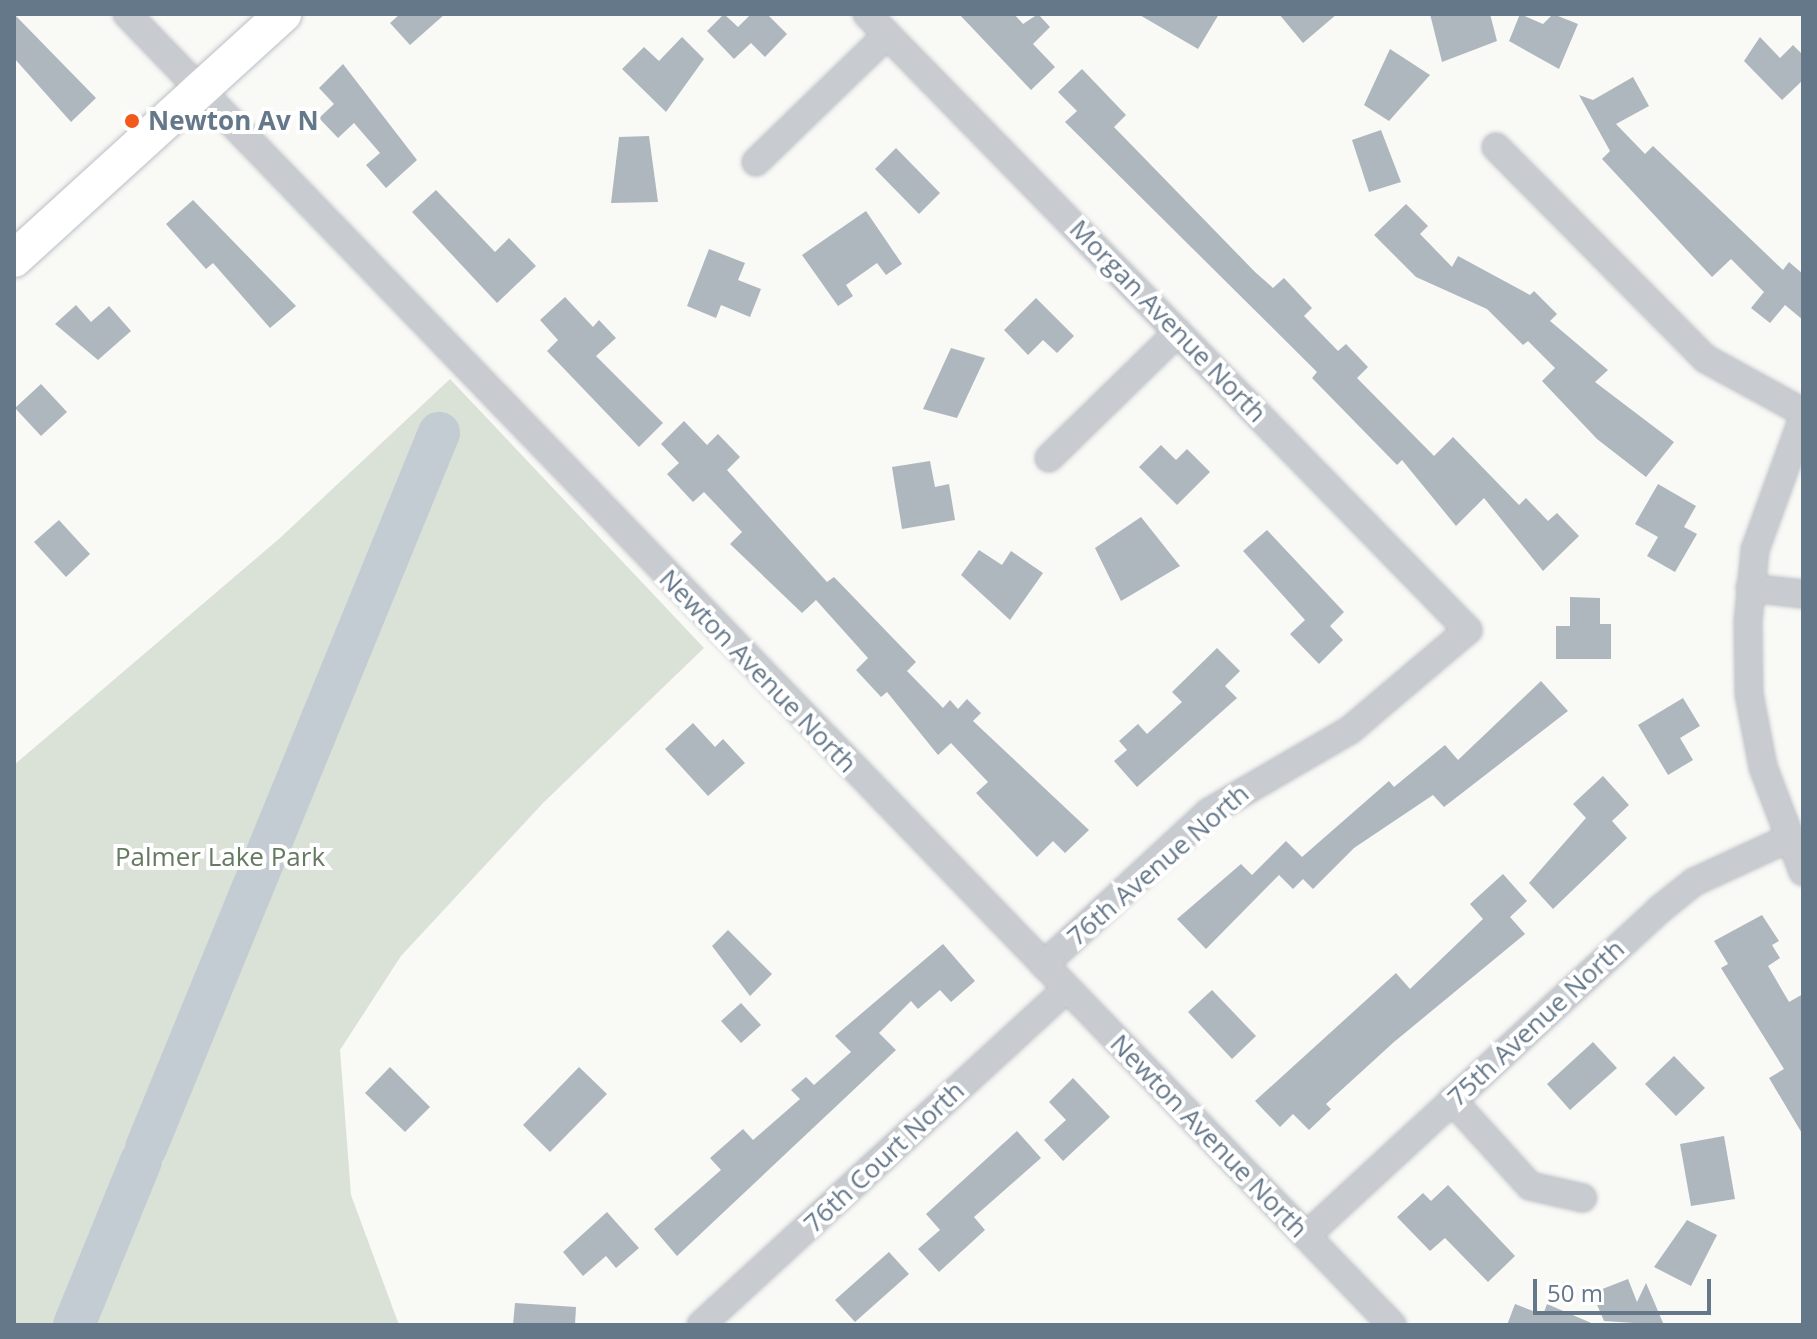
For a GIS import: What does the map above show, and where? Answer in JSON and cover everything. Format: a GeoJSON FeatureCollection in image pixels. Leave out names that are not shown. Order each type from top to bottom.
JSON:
{"type":"FeatureCollection","features":[{"type":"Feature","properties":{"kind":"street","name":"Newton Avenue North"},"geometry":{"type":"LineString","coordinates":[[127,14],[197,92],[1392,1325]]}},
{"type":"Feature","properties":{"kind":"street"},"geometry":{"type":"LineString","coordinates":[[14,259],[283,14]]}},
{"type":"Feature","properties":{"kind":"street","name":"Morgan Avenue North"},"geometry":{"type":"LineString","coordinates":[[867,14],[1468,630]]}},
{"type":"Feature","properties":{"kind":"street"},"geometry":{"type":"LineString","coordinates":[[756,162],[887,35]]}},
{"type":"Feature","properties":{"kind":"street"},"geometry":{"type":"LineString","coordinates":[[1496,147],[1706,359],[1803,415],[1776,481],[1750,588],[1749,694],[1787,839],[1803,872]]}},
{"type":"Feature","properties":{"kind":"street"},"geometry":{"type":"LineString","coordinates":[[1049,458],[1178,332]]}},
{"type":"Feature","properties":{"kind":"street"},"geometry":{"type":"LineString","coordinates":[[1750,588],[1803,594]]}},
{"type":"Feature","properties":{"kind":"street","name":"76th Avenue North"},"geometry":{"type":"LineString","coordinates":[[1044,965],[1209,812],[1350,730],[1468,630]]}},
{"type":"Feature","properties":{"kind":"street","name":"75th Avenue North"},"geometry":{"type":"LineString","coordinates":[[1306,1236],[1670,900],[1787,839]]}},
{"type":"Feature","properties":{"kind":"street","name":"76th Court North"},"geometry":{"type":"LineString","coordinates":[[701,1325],[1066,989]]}},
{"type":"Feature","properties":{"kind":"street"},"geometry":{"type":"LineString","coordinates":[[1452,1100],[1530,1186],[1583,1198]]}},
{"type":"Feature","properties":{"kind":"green space","name":"Palmer Lake Park"},"geometry":{"type":"Polygon","coordinates":[[[450,379],[704,648],[543,803],[401,956],[340,1050],[351,1195],[399,1325],[14,1325],[14,765],[280,538],[450,379]]]}},
{"type":"Feature","properties":{"kind":"building"},"geometry":{"type":"Polygon","coordinates":[[[14,14],[96,98],[71,122],[14,58],[14,14]]]}},
{"type":"Feature","properties":{"kind":"building"},"geometry":{"type":"Polygon","coordinates":[[[400,14],[445,14],[410,45],[390,23],[400,14]]]}},
{"type":"Feature","properties":{"kind":"building"},"geometry":{"type":"Polygon","coordinates":[[[724,14],[738,27],[751,14],[767,14],[787,34],[765,57],[751,43],[734,59],[707,31],[724,14]]]}},
{"type":"Feature","properties":{"kind":"building"},"geometry":{"type":"Polygon","coordinates":[[[959,14],[1014,14],[1023,24],[1038,14],[1050,27],[1033,44],[1055,67],[1031,90],[959,14]]]}},
{"type":"Feature","properties":{"kind":"building"},"geometry":{"type":"Polygon","coordinates":[[[1138,14],[1219,14],[1198,49],[1138,14]]]}},
{"type":"Feature","properties":{"kind":"building"},"geometry":{"type":"Polygon","coordinates":[[[1279,14],[1337,14],[1303,43],[1279,14]]]}},
{"type":"Feature","properties":{"kind":"building"},"geometry":{"type":"Polygon","coordinates":[[[1430,14],[1490,14],[1497,41],[1442,62],[1430,14]]]}},
{"type":"Feature","properties":{"kind":"building"},"geometry":{"type":"Polygon","coordinates":[[[1520,14],[1543,24],[1553,14],[1578,24],[1559,69],[1509,41],[1520,14]]]}},
{"type":"Feature","properties":{"kind":"building"},"geometry":{"type":"Polygon","coordinates":[[[682,37],[704,59],[666,112],[622,69],[644,47],[659,61],[682,37]]]}},
{"type":"Feature","properties":{"kind":"building"},"geometry":{"type":"Polygon","coordinates":[[[1760,37],[1780,58],[1793,45],[1803,55],[1803,80],[1782,100],[1744,61],[1760,37]]]}},
{"type":"Feature","properties":{"kind":"building"},"geometry":{"type":"Polygon","coordinates":[[[1390,49],[1430,75],[1389,121],[1364,105],[1390,49]]]}},
{"type":"Feature","properties":{"kind":"building"},"geometry":{"type":"Polygon","coordinates":[[[343,64],[417,160],[386,188],[366,165],[380,153],[354,123],[338,138],[319,118],[334,104],[319,88],[343,64]]]}},
{"type":"Feature","properties":{"kind":"building"},"geometry":{"type":"Polygon","coordinates":[[[1082,69],[1126,115],[1114,127],[1273,288],[1284,278],[1312,308],[1304,316],[1338,351],[1346,344],[1368,367],[1357,378],[1434,456],[1453,437],[1519,505],[1526,498],[1548,521],[1557,513],[1579,536],[1543,571],[1484,498],[1456,526],[1402,460],[1397,465],[1312,378],[1317,372],[1065,122],[1077,111],[1058,92],[1082,69]]]}},
{"type":"Feature","properties":{"kind":"building"},"geometry":{"type":"Polygon","coordinates":[[[1633,77],[1649,106],[1616,124],[1645,154],[1653,146],[1783,270],[1789,262],[1803,274],[1803,320],[1785,305],[1770,323],[1751,308],[1764,292],[1731,259],[1712,277],[1602,159],[1610,151],[1579,95],[1593,100],[1633,77]]]}},
{"type":"Feature","properties":{"kind":"building"},"geometry":{"type":"Polygon","coordinates":[[[1381,130],[1401,182],[1369,192],[1352,140],[1381,130]]]}},
{"type":"Feature","properties":{"kind":"building"},"geometry":{"type":"Polygon","coordinates":[[[649,136],[658,202],[611,203],[619,137],[649,136]]]}},
{"type":"Feature","properties":{"kind":"building"},"geometry":{"type":"Polygon","coordinates":[[[896,148],[940,193],[919,214],[875,169],[896,148]]]}},
{"type":"Feature","properties":{"kind":"building"},"geometry":{"type":"Polygon","coordinates":[[[436,190],[495,252],[509,238],[536,266],[497,303],[412,212],[436,190]]]}},
{"type":"Feature","properties":{"kind":"building"},"geometry":{"type":"Polygon","coordinates":[[[193,200],[296,306],[270,328],[213,263],[206,269],[166,224],[193,200]]]}},
{"type":"Feature","properties":{"kind":"building"},"geometry":{"type":"Polygon","coordinates":[[[1406,204],[1428,226],[1420,234],[1452,267],[1458,256],[1530,295],[1534,291],[1557,314],[1550,321],[1608,370],[1595,382],[1674,442],[1646,477],[1597,439],[1542,381],[1555,368],[1528,341],[1523,345],[1487,309],[1416,277],[1374,235],[1406,204]]]}},
{"type":"Feature","properties":{"kind":"building"},"geometry":{"type":"Polygon","coordinates":[[[866,211],[902,264],[886,275],[877,263],[846,285],[853,296],[838,306],[802,255],[866,211]]]}},
{"type":"Feature","properties":{"kind":"building"},"geometry":{"type":"Polygon","coordinates":[[[709,249],[745,263],[738,280],[761,289],[750,317],[721,305],[716,318],[687,306],[709,249]]]}},
{"type":"Feature","properties":{"kind":"building"},"geometry":{"type":"Polygon","coordinates":[[[565,297],[593,327],[599,320],[616,338],[596,356],[663,423],[639,447],[547,351],[558,340],[540,320],[565,297]]]}},
{"type":"Feature","properties":{"kind":"building"},"geometry":{"type":"Polygon","coordinates":[[[1036,298],[1074,336],[1057,353],[1043,340],[1028,355],[1004,330],[1036,298]]]}},
{"type":"Feature","properties":{"kind":"building"},"geometry":{"type":"Polygon","coordinates":[[[76,305],[91,322],[109,306],[131,331],[98,360],[55,324],[76,305]]]}},
{"type":"Feature","properties":{"kind":"building"},"geometry":{"type":"Polygon","coordinates":[[[951,348],[985,358],[957,418],[923,409],[951,348]]]}},
{"type":"Feature","properties":{"kind":"building"},"geometry":{"type":"Polygon","coordinates":[[[41,384],[67,412],[41,436],[15,408],[41,384]]]}},
{"type":"Feature","properties":{"kind":"building"},"geometry":{"type":"Polygon","coordinates":[[[684,421],[707,445],[718,434],[740,457],[727,470],[827,582],[834,577],[916,662],[907,671],[943,708],[950,700],[958,709],[967,699],[981,713],[973,721],[1089,830],[1065,853],[1053,841],[1037,857],[976,793],[988,782],[951,743],[938,755],[887,692],[881,697],[856,670],[868,658],[816,600],[802,613],[730,544],[742,532],[704,492],[693,502],[667,474],[679,463],[661,444],[684,421]]]}},
{"type":"Feature","properties":{"kind":"building"},"geometry":{"type":"Polygon","coordinates":[[[1161,445],[1176,460],[1187,449],[1210,472],[1177,505],[1139,467],[1161,445]]]}},
{"type":"Feature","properties":{"kind":"building"},"geometry":{"type":"Polygon","coordinates":[[[930,461],[935,487],[949,484],[955,520],[902,529],[892,467],[930,461]]]}},
{"type":"Feature","properties":{"kind":"building"},"geometry":{"type":"Polygon","coordinates":[[[1658,484],[1696,506],[1684,527],[1697,534],[1675,572],[1647,556],[1658,537],[1635,524],[1658,484]]]}},
{"type":"Feature","properties":{"kind":"building"},"geometry":{"type":"Polygon","coordinates":[[[1141,517],[1180,566],[1121,601],[1095,548],[1141,517]]]}},
{"type":"Feature","properties":{"kind":"building"},"geometry":{"type":"Polygon","coordinates":[[[59,520],[90,554],[66,577],[34,542],[59,520]]]}},
{"type":"Feature","properties":{"kind":"building"},"geometry":{"type":"Polygon","coordinates":[[[1267,530],[1344,612],[1330,626],[1343,640],[1319,664],[1290,634],[1305,620],[1243,551],[1267,530]]]}},
{"type":"Feature","properties":{"kind":"building"},"geometry":{"type":"Polygon","coordinates":[[[979,550],[1002,565],[1011,551],[1043,573],[1010,620],[961,575],[979,550]]]}},
{"type":"Feature","properties":{"kind":"building"},"geometry":{"type":"Polygon","coordinates":[[[1570,597],[1600,598],[1600,624],[1611,624],[1611,659],[1556,659],[1556,626],[1570,626],[1570,597]]]}},
{"type":"Feature","properties":{"kind":"building"},"geometry":{"type":"Polygon","coordinates":[[[1217,648],[1240,671],[1225,686],[1237,698],[1137,787],[1114,761],[1127,750],[1119,741],[1138,724],[1147,734],[1182,702],[1172,692],[1217,648]]]}},
{"type":"Feature","properties":{"kind":"building"},"geometry":{"type":"Polygon","coordinates":[[[1541,681],[1568,711],[1444,807],[1433,795],[1354,848],[1313,889],[1303,879],[1293,889],[1279,875],[1206,949],[1177,919],[1241,864],[1252,875],[1286,841],[1302,857],[1389,781],[1394,787],[1445,745],[1458,760],[1541,681]]]}},
{"type":"Feature","properties":{"kind":"building"},"geometry":{"type":"Polygon","coordinates":[[[1683,698],[1700,726],[1680,738],[1693,760],[1668,775],[1638,725],[1683,698]]]}},
{"type":"Feature","properties":{"kind":"building"},"geometry":{"type":"Polygon","coordinates":[[[693,723],[715,747],[723,739],[745,763],[708,796],[665,749],[693,723]]]}},
{"type":"Feature","properties":{"kind":"building"},"geometry":{"type":"Polygon","coordinates":[[[1603,776],[1629,805],[1612,821],[1627,838],[1553,909],[1529,883],[1586,818],[1573,804],[1603,776]]]}},
{"type":"Feature","properties":{"kind":"building"},"geometry":{"type":"Polygon","coordinates":[[[1503,874],[1527,901],[1510,917],[1525,934],[1394,1042],[1326,1104],[1331,1109],[1309,1130],[1293,1114],[1280,1127],[1255,1101],[1396,973],[1410,989],[1483,919],[1470,904],[1503,874]]]}},
{"type":"Feature","properties":{"kind":"building"},"geometry":{"type":"Polygon","coordinates":[[[1762,915],[1779,941],[1772,945],[1780,958],[1768,966],[1789,1002],[1803,994],[1803,1135],[1769,1078],[1784,1069],[1721,968],[1728,964],[1714,941],[1762,915]]]}},
{"type":"Feature","properties":{"kind":"building"},"geometry":{"type":"Polygon","coordinates":[[[728,930],[772,974],[750,996],[712,946],[728,930]]]}},
{"type":"Feature","properties":{"kind":"building"},"geometry":{"type":"Polygon","coordinates":[[[943,944],[975,981],[951,1002],[940,990],[918,1009],[911,1001],[879,1033],[896,1050],[677,1256],[654,1229],[721,1170],[710,1158],[743,1129],[753,1140],[800,1099],[791,1090],[806,1077],[814,1085],[851,1052],[835,1036],[943,944]]]}},
{"type":"Feature","properties":{"kind":"building"},"geometry":{"type":"Polygon","coordinates":[[[1212,990],[1256,1036],[1232,1059],[1188,1012],[1212,990]]]}},
{"type":"Feature","properties":{"kind":"building"},"geometry":{"type":"Polygon","coordinates":[[[741,1003],[761,1025],[741,1043],[721,1021],[741,1003]]]}},
{"type":"Feature","properties":{"kind":"building"},"geometry":{"type":"Polygon","coordinates":[[[1593,1042],[1617,1068],[1570,1110],[1547,1084],[1593,1042]]]}},
{"type":"Feature","properties":{"kind":"building"},"geometry":{"type":"Polygon","coordinates":[[[1674,1056],[1705,1088],[1676,1116],[1645,1084],[1674,1056]]]}},
{"type":"Feature","properties":{"kind":"building"},"geometry":{"type":"Polygon","coordinates":[[[390,1067],[430,1107],[405,1132],[365,1093],[390,1067]]]}},
{"type":"Feature","properties":{"kind":"building"},"geometry":{"type":"Polygon","coordinates":[[[579,1067],[607,1094],[550,1152],[523,1125],[579,1067]]]}},
{"type":"Feature","properties":{"kind":"building"},"geometry":{"type":"Polygon","coordinates":[[[1073,1078],[1110,1117],[1063,1161],[1044,1140],[1066,1120],[1049,1102],[1073,1078]]]}},
{"type":"Feature","properties":{"kind":"building"},"geometry":{"type":"Polygon","coordinates":[[[1017,1131],[1041,1158],[974,1217],[985,1230],[939,1272],[918,1249],[940,1230],[926,1214],[1017,1131]]]}},
{"type":"Feature","properties":{"kind":"building"},"geometry":{"type":"Polygon","coordinates":[[[1724,1136],[1735,1199],[1691,1206],[1680,1144],[1724,1136]]]}},
{"type":"Feature","properties":{"kind":"building"},"geometry":{"type":"Polygon","coordinates":[[[1448,1185],[1515,1256],[1488,1282],[1445,1238],[1430,1251],[1397,1217],[1423,1193],[1431,1201],[1448,1185]]]}},
{"type":"Feature","properties":{"kind":"building"},"geometry":{"type":"Polygon","coordinates":[[[607,1212],[639,1248],[616,1268],[606,1256],[583,1276],[563,1252],[607,1212]]]}},
{"type":"Feature","properties":{"kind":"building"},"geometry":{"type":"Polygon","coordinates":[[[1687,1220],[1717,1235],[1691,1286],[1654,1267],[1687,1220]]]}},
{"type":"Feature","properties":{"kind":"building"},"geometry":{"type":"Polygon","coordinates":[[[889,1252],[909,1274],[855,1322],[835,1300],[889,1252]]]}},
{"type":"Feature","properties":{"kind":"building"},"geometry":{"type":"Polygon","coordinates":[[[1628,1279],[1637,1302],[1646,1283],[1664,1325],[1604,1321],[1592,1293],[1628,1279]]]}},
{"type":"Feature","properties":{"kind":"building"},"geometry":{"type":"Polygon","coordinates":[[[515,1303],[576,1307],[575,1325],[513,1325],[515,1303]]]}},
{"type":"Feature","properties":{"kind":"building"},"geometry":{"type":"Polygon","coordinates":[[[1515,1304],[1543,1315],[1547,1304],[1596,1325],[1507,1325],[1515,1304]]]}},
{"type":"Feature","properties":{"kind":"waterway"},"geometry":{"type":"LineString","coordinates":[[146,1148],[439,433]]}},
{"type":"Feature","properties":{"kind":"waterway"},"geometry":{"type":"LineString","coordinates":[[74,1325],[141,1161]]}},
{"type":"Feature","properties":{"kind":"place","name":"Newton Av N"},"geometry":{"type":"Point","coordinates":[132,121]}}]}
